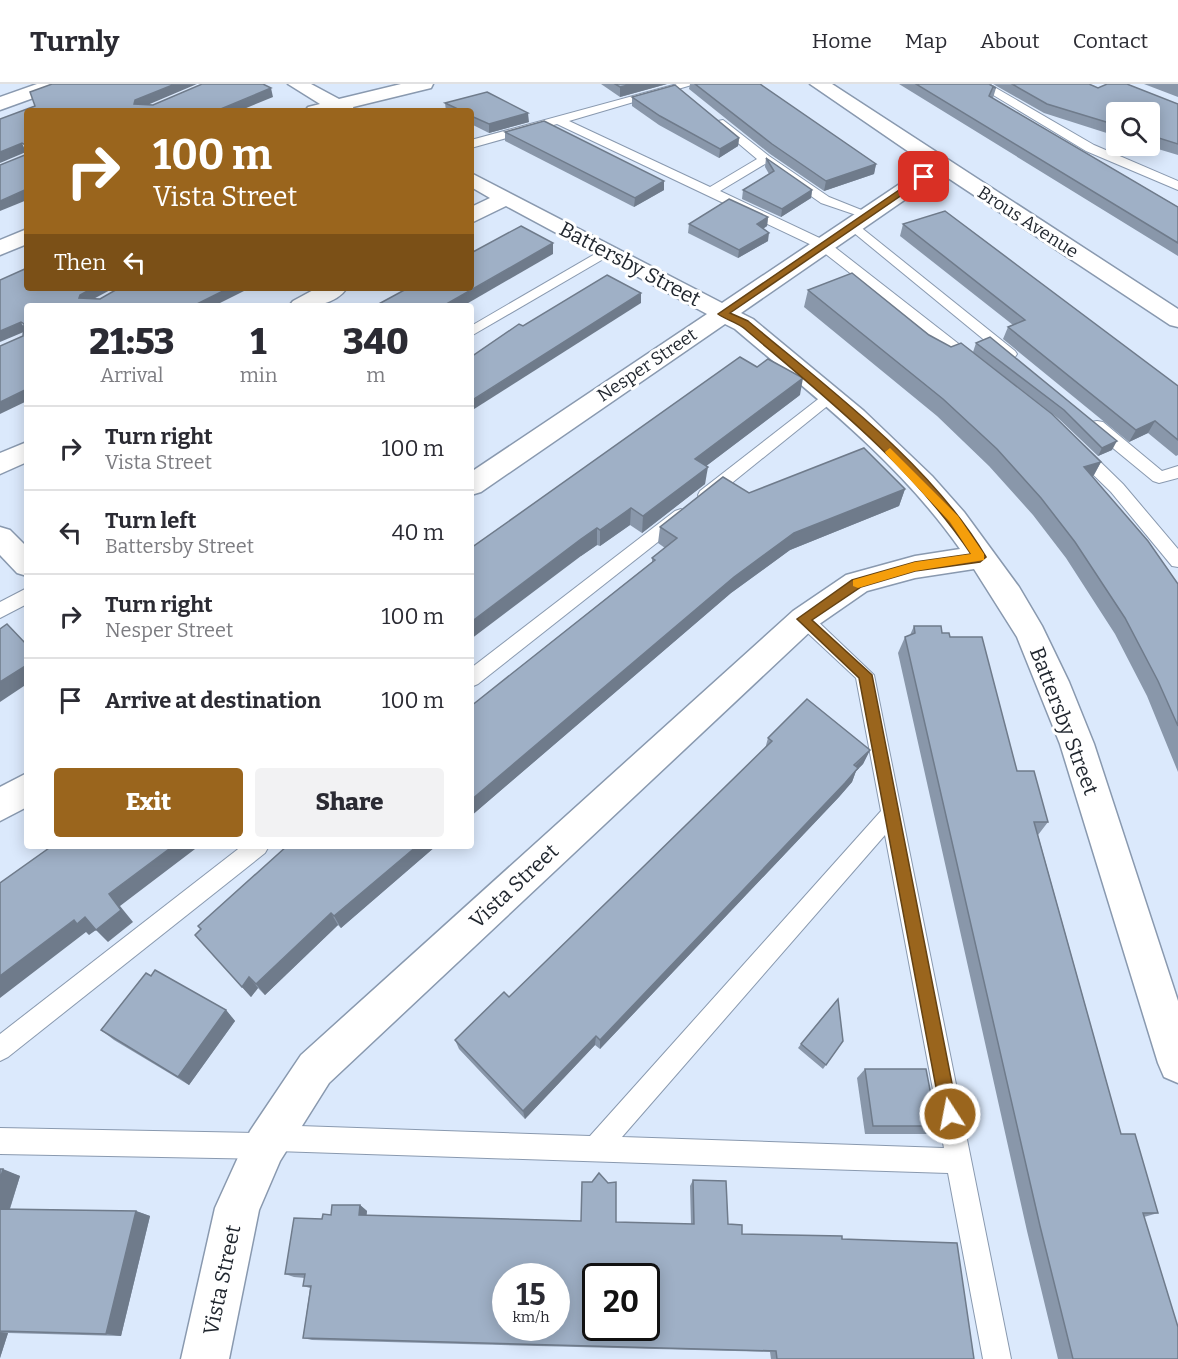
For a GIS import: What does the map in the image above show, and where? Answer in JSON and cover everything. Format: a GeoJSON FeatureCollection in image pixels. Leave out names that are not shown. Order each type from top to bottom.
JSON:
{"type":"FeatureCollection","features":[{"type":"Feature","properties":{"kind":"street"},"geometry":{"type":"LineString","coordinates":[[0,104],[54,84]]}},
{"type":"Feature","properties":{"kind":"street"},"geometry":{"type":"LineString","coordinates":[[297,84],[341,108],[424,84]]}},
{"type":"Feature","properties":{"kind":"street","name":"Brous Avenue"},"geometry":{"type":"LineString","coordinates":[[819,84],[1178,320]]}},
{"type":"Feature","properties":{"kind":"street","name":"Nesper Street"},"geometry":{"type":"LineString","coordinates":[[474,483],[942,165]]}},
{"type":"Feature","properties":{"kind":"street","name":"Battersby Street"},"geometry":{"type":"LineString","coordinates":[[474,180],[744,324],[831,396],[922,483],[954,519],[1008,595],[1031,635],[1053,682],[1077,744],[1178,1063]]}},
{"type":"Feature","properties":{"kind":"street"},"geometry":{"type":"LineString","coordinates":[[474,214],[506,198]]}},
{"type":"Feature","properties":{"kind":"street"},"geometry":{"type":"LineString","coordinates":[[0,248],[24,237]]}},
{"type":"Feature","properties":{"kind":"street"},"geometry":{"type":"LineString","coordinates":[[307,303],[329,291]]}},
{"type":"Feature","properties":{"kind":"street"},"geometry":{"type":"LineString","coordinates":[[0,465],[24,453]]}},
{"type":"Feature","properties":{"kind":"street"},"geometry":{"type":"LineString","coordinates":[[0,537],[24,562]]}},
{"type":"Feature","properties":{"kind":"street","name":"Vista Street"},"geometry":{"type":"LineString","coordinates":[[205,1359],[237,1208],[268,1142],[315,1069],[804,619],[857,583],[915,567],[980,557]]}},
{"type":"Feature","properties":{"kind":"street"},"geometry":{"type":"LineString","coordinates":[[0,806],[24,790]]}},
{"type":"Feature","properties":{"kind":"lane"},"geometry":{"type":"LineString","coordinates":[[981,84],[1090,148],[1178,186]]}},
{"type":"Feature","properties":{"kind":"lane"},"geometry":{"type":"LineString","coordinates":[[474,143],[684,89]]}},
{"type":"Feature","properties":{"kind":"lane"},"geometry":{"type":"LineString","coordinates":[[712,116],[765,159],[825,200],[861,220],[1023,365]]}},
{"type":"Feature","properties":{"kind":"lane"},"geometry":{"type":"LineString","coordinates":[[558,120],[823,245],[987,373]]}},
{"type":"Feature","properties":{"kind":"lane"},"geometry":{"type":"LineString","coordinates":[[710,192],[765,159]]}},
{"type":"Feature","properties":{"kind":"lane"},"geometry":{"type":"LineString","coordinates":[[474,330],[607,252]]}},
{"type":"Feature","properties":{"kind":"lane"},"geometry":{"type":"LineString","coordinates":[[474,677],[831,396]]}},
{"type":"Feature","properties":{"kind":"lane"},"geometry":{"type":"LineString","coordinates":[[1087,417],[1159,477],[1178,472]]}},
{"type":"Feature","properties":{"kind":"lane"},"geometry":{"type":"LineString","coordinates":[[1068,440],[1117,488],[1178,561]]}},
{"type":"Feature","properties":{"kind":"lane"},"geometry":{"type":"LineString","coordinates":[[0,611],[24,597]]}},
{"type":"Feature","properties":{"kind":"lane"},"geometry":{"type":"LineString","coordinates":[[804,619],[865,675],[997,1359]]}},
{"type":"Feature","properties":{"kind":"lane"},"geometry":{"type":"LineString","coordinates":[[596,1148],[892,813]]}},
{"type":"Feature","properties":{"kind":"lane"},"geometry":{"type":"LineString","coordinates":[[0,1049],[254,849]]}},
{"type":"Feature","properties":{"kind":"lane"},"geometry":{"type":"LineString","coordinates":[[0,1141],[268,1142],[596,1148],[959,1161]]}},
{"type":"Feature","properties":{"kind":"building"},"geometry":{"type":"Polygon","coordinates":[[[52,84],[175,84],[135,100],[134,104],[153,105],[202,84],[263,84],[271,88],[223,108],[30,108],[35,106],[30,92],[52,84]]]}},
{"type":"Feature","properties":{"kind":"building"},"geometry":{"type":"Polygon","coordinates":[[[615,84],[632,84],[620,87],[615,84]]]}},
{"type":"Feature","properties":{"kind":"building"},"geometry":{"type":"Polygon","coordinates":[[[695,84],[760,84],[876,164],[826,181],[772,144],[695,84]]]}},
{"type":"Feature","properties":{"kind":"building"},"geometry":{"type":"Polygon","coordinates":[[[916,84],[989,84],[996,88],[993,87],[989,96],[1178,207],[1178,243],[916,84]]]}},
{"type":"Feature","properties":{"kind":"building"},"geometry":{"type":"Polygon","coordinates":[[[1012,84],[1089,84],[1098,88],[1107,84],[1127,84],[1178,104],[1178,144],[1160,138],[1160,102],[1106,102],[1106,122],[1047,104],[1012,84]]]}},
{"type":"Feature","properties":{"kind":"building"},"geometry":{"type":"Polygon","coordinates":[[[675,85],[739,138],[720,149],[660,116],[632,97],[675,85]]]}},
{"type":"Feature","properties":{"kind":"building"},"geometry":{"type":"Polygon","coordinates":[[[487,92],[528,113],[489,124],[474,117],[474,108],[456,108],[445,103],[487,92]]]}},
{"type":"Feature","properties":{"kind":"building"},"geometry":{"type":"Polygon","coordinates":[[[24,110],[24,144],[22,143],[0,152],[0,119],[24,110]]]}},
{"type":"Feature","properties":{"kind":"building"},"geometry":{"type":"Polygon","coordinates":[[[544,121],[664,181],[635,198],[505,132],[544,121]]]}},
{"type":"Feature","properties":{"kind":"building"},"geometry":{"type":"Polygon","coordinates":[[[24,155],[24,190],[0,201],[0,165],[24,155]]]}},
{"type":"Feature","properties":{"kind":"building"},"geometry":{"type":"Polygon","coordinates":[[[766,158],[812,190],[782,209],[743,190],[774,171],[766,158]]]}},
{"type":"Feature","properties":{"kind":"building"},"geometry":{"type":"Polygon","coordinates":[[[729,199],[768,217],[757,224],[769,233],[739,250],[689,224],[729,199]]]}},
{"type":"Feature","properties":{"kind":"building"},"geometry":{"type":"Polygon","coordinates":[[[945,211],[1178,386],[1178,440],[1155,421],[1136,430],[1008,327],[1025,320],[903,224],[945,211]]]}},
{"type":"Feature","properties":{"kind":"building"},"geometry":{"type":"Polygon","coordinates":[[[521,226],[553,243],[474,288],[474,251],[521,226]]]}},
{"type":"Feature","properties":{"kind":"building"},"geometry":{"type":"Polygon","coordinates":[[[24,269],[24,291],[87,291],[79,298],[100,299],[114,291],[223,291],[199,303],[24,303],[24,324],[21,322],[0,331],[0,280],[24,269]]]}},
{"type":"Feature","properties":{"kind":"building"},"geometry":{"type":"Polygon","coordinates":[[[852,273],[929,335],[951,347],[961,343],[1052,414],[1101,462],[1084,467],[1148,541],[1178,584],[1178,726],[1158,681],[1125,618],[1075,542],[1041,498],[997,449],[943,399],[808,290],[852,273]]]}},
{"type":"Feature","properties":{"kind":"building"},"geometry":{"type":"Polygon","coordinates":[[[607,275],[641,293],[474,399],[474,355],[519,324],[523,326],[607,275]]]}},
{"type":"Feature","properties":{"kind":"building"},"geometry":{"type":"Polygon","coordinates":[[[402,291],[469,291],[448,303],[380,303],[402,291]]]}},
{"type":"Feature","properties":{"kind":"building"},"geometry":{"type":"Polygon","coordinates":[[[24,324],[24,390],[0,402],[0,346],[23,336],[24,324]]]}},
{"type":"Feature","properties":{"kind":"building"},"geometry":{"type":"Polygon","coordinates":[[[990,337],[1117,441],[1102,448],[1064,410],[976,343],[990,337]]]}},
{"type":"Feature","properties":{"kind":"building"},"geometry":{"type":"Polygon","coordinates":[[[740,357],[757,367],[768,359],[803,378],[695,459],[708,467],[643,516],[631,508],[600,530],[597,528],[474,620],[474,546],[740,357]]]}},
{"type":"Feature","properties":{"kind":"building"},"geometry":{"type":"Polygon","coordinates":[[[864,448],[905,489],[794,533],[734,577],[474,797],[474,704],[655,560],[652,558],[677,538],[660,527],[723,477],[749,493],[864,448]]]}},
{"type":"Feature","properties":{"kind":"building"},"geometry":{"type":"Polygon","coordinates":[[[7,624],[24,642],[24,667],[0,682],[0,629],[7,624]]]}},
{"type":"Feature","properties":{"kind":"building"},"geometry":{"type":"Polygon","coordinates":[[[914,626],[941,626],[942,633],[949,633],[950,637],[982,637],[1017,771],[1034,771],[1048,822],[1034,822],[1121,1134],[1135,1134],[1158,1213],[1143,1213],[1178,1327],[1178,1359],[1073,1359],[1040,1226],[905,637],[915,633],[914,626]]]}},
{"type":"Feature","properties":{"kind":"building"},"geometry":{"type":"Polygon","coordinates":[[[807,699],[870,750],[854,765],[858,768],[600,1040],[596,1036],[523,1111],[455,1040],[504,992],[509,997],[772,741],[768,738],[807,699]]]}},
{"type":"Feature","properties":{"kind":"building"},"geometry":{"type":"Polygon","coordinates":[[[48,849],[169,849],[109,894],[121,910],[96,930],[85,917],[77,924],[74,920],[0,976],[0,883],[48,849]]]}},
{"type":"Feature","properties":{"kind":"building"},"geometry":{"type":"Polygon","coordinates":[[[284,849],[413,849],[334,916],[331,913],[256,984],[249,977],[242,987],[195,935],[201,929],[198,926],[284,849]]]}},
{"type":"Feature","properties":{"kind":"building"},"geometry":{"type":"Polygon","coordinates":[[[155,970],[226,1010],[178,1077],[101,1030],[146,973],[151,976],[155,970]]]}},
{"type":"Feature","properties":{"kind":"building"},"geometry":{"type":"Polygon","coordinates":[[[838,999],[843,1041],[826,1065],[801,1044],[838,999]]]}},
{"type":"Feature","properties":{"kind":"building"},"geometry":{"type":"Polygon","coordinates":[[[865,1069],[926,1069],[937,1126],[873,1126],[865,1069]]]}},
{"type":"Feature","properties":{"kind":"building"},"geometry":{"type":"Polygon","coordinates":[[[599,1173],[608,1183],[616,1182],[616,1222],[694,1224],[693,1180],[726,1181],[728,1224],[742,1225],[742,1234],[842,1236],[842,1239],[957,1243],[974,1359],[777,1359],[776,1351],[303,1338],[311,1286],[303,1286],[305,1274],[285,1274],[294,1218],[322,1219],[323,1214],[331,1215],[332,1205],[360,1205],[359,1215],[581,1221],[582,1182],[592,1182],[599,1173]]]}},
{"type":"Feature","properties":{"kind":"building"},"geometry":{"type":"Polygon","coordinates":[[[0,1209],[136,1211],[106,1334],[0,1331],[0,1209]]]}},
{"type":"Feature","properties":{"kind":"slow traffic"},"geometry":{"type":"LineString","coordinates":[[858,583],[915,567],[980,557],[954,519],[890,452]]}},
{"type":"Feature","properties":{"kind":"route"},"geometry":{"type":"LineString","coordinates":[[924,177],[723,314],[744,324],[773,346],[855,417],[922,483],[954,519],[980,557],[915,567],[857,583],[804,619],[865,675],[950,1114]]}}]}
